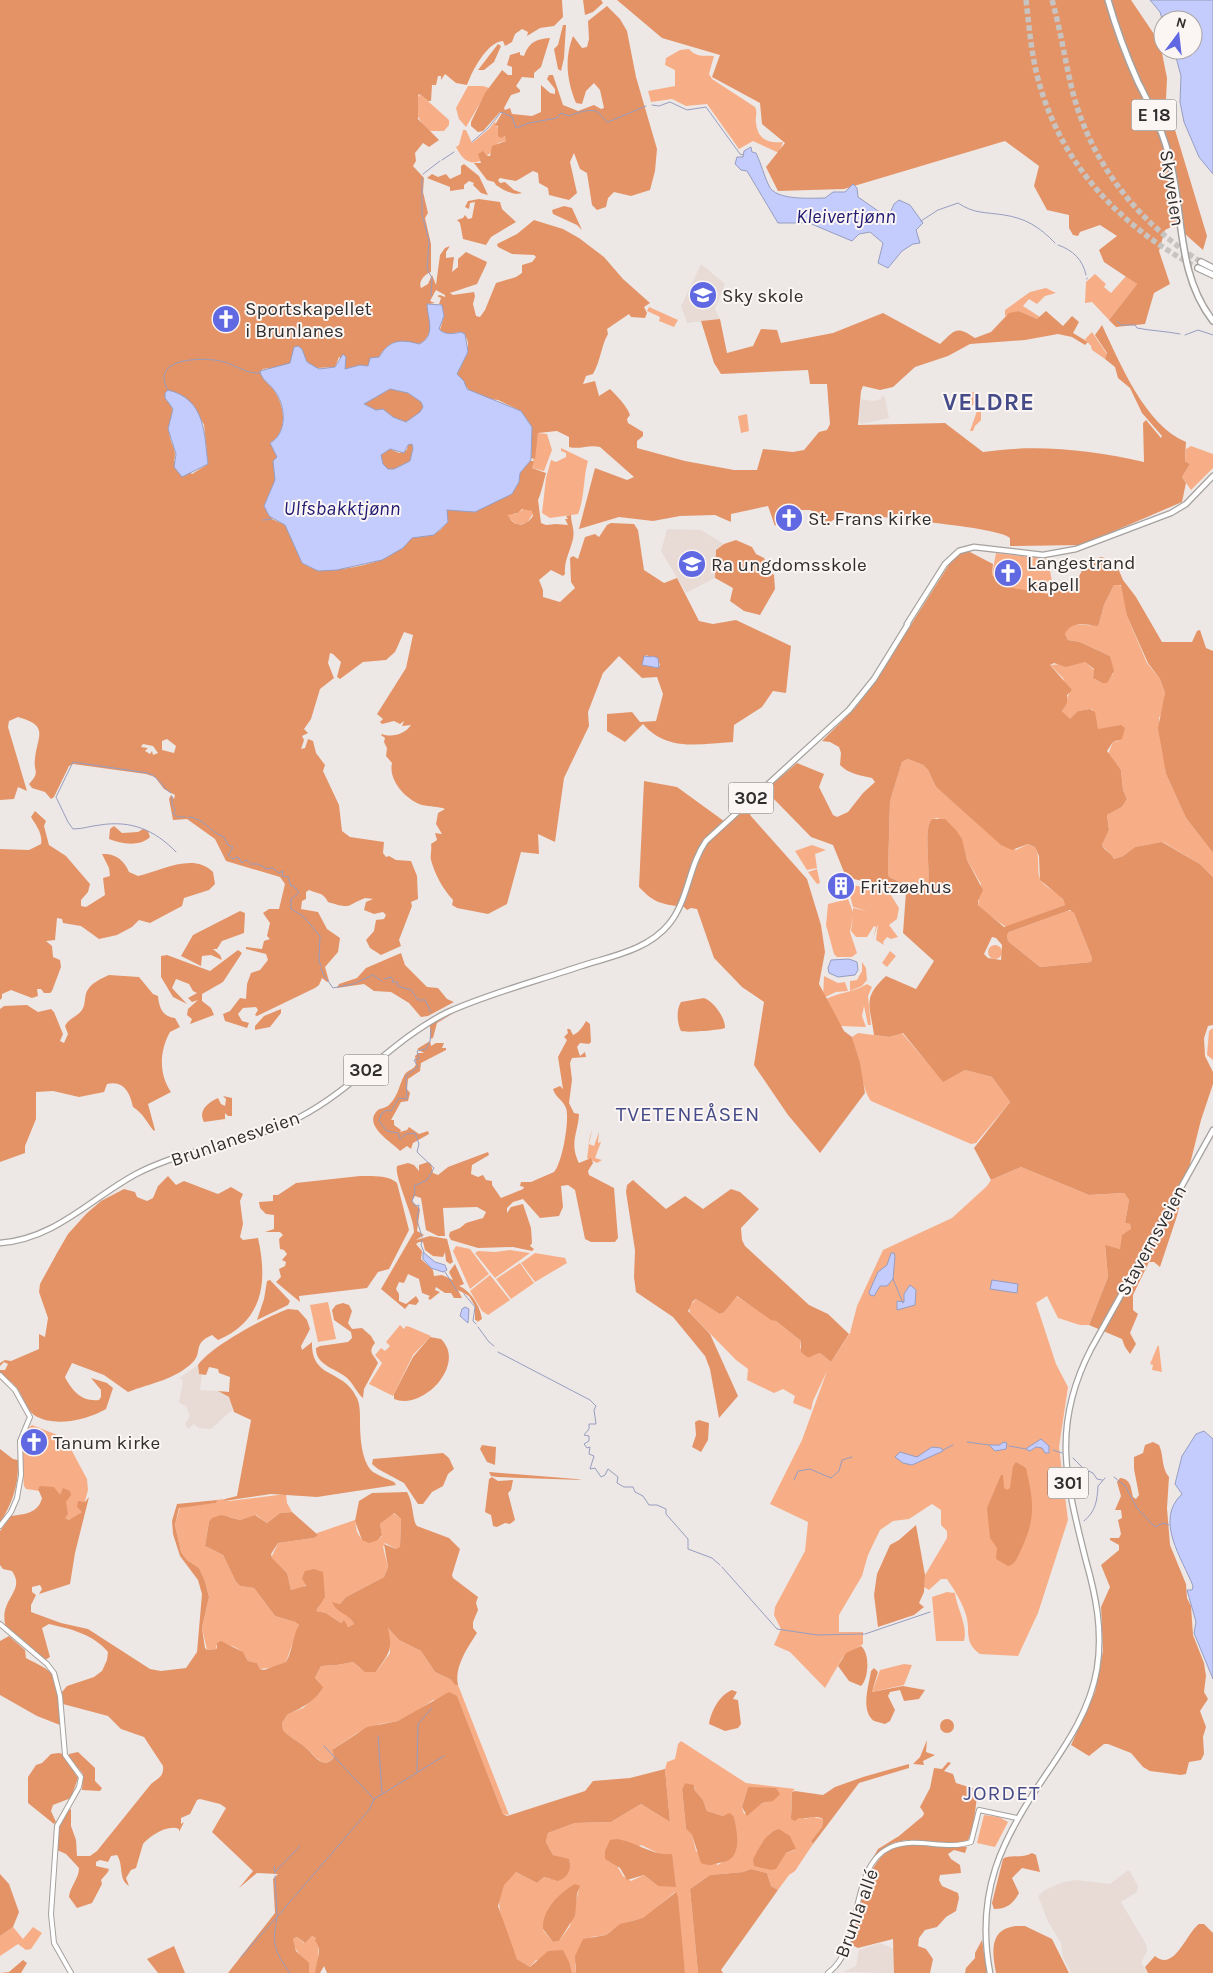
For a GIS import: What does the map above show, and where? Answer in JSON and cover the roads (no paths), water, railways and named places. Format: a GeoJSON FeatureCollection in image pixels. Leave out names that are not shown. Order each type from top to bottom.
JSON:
{"type":"FeatureCollection","features":[{"type":"Feature","properties":{"kind":"highway","name":"Skyveien"},"geometry":{"type":"LineString","coordinates":[[1108,0],[1124,48],[1165,142],[1172,169],[1185,256],[1196,290],[1213,320]]}},
{"type":"Feature","properties":{"kind":"highway"},"geometry":{"type":"LineString","coordinates":[[1213,268],[1200,265],[1213,275]]}},
{"type":"Feature","properties":{"kind":"main road","name":"Brunlanesveien"},"geometry":{"type":"LineString","coordinates":[[0,1243],[31,1237],[55,1227],[118,1186],[150,1168],[299,1117],[330,1097],[428,1023],[448,1012],[600,960],[642,942],[671,921],[684,900],[696,859],[710,835],[841,717],[862,694],[945,564],[962,549],[976,548],[1038,555],[1076,550],[1171,514],[1186,504],[1213,476]]}},
{"type":"Feature","properties":{"kind":"main road","name":"Stavernsveien"},"geometry":{"type":"LineString","coordinates":[[1191,1168],[1213,1125]]}},
{"type":"Feature","properties":{"kind":"main road","name":"Stavernsveien"},"geometry":{"type":"LineString","coordinates":[[990,1973],[986,1938],[988,1898],[1000,1854],[1016,1820],[1071,1736],[1090,1697],[1097,1670],[1100,1644],[1098,1612],[1070,1496],[1065,1464],[1066,1423],[1076,1385],[1087,1356],[1213,1130]]}},
{"type":"Feature","properties":{"kind":"main road"},"geometry":{"type":"LineString","coordinates":[[0,1375],[15,1390],[30,1419],[20,1441],[21,1475],[19,1491],[13,1509],[0,1526]]}},
{"type":"Feature","properties":{"kind":"main road"},"geometry":{"type":"LineString","coordinates":[[0,1624],[54,1672],[60,1700],[65,1755],[81,1777],[79,1787],[57,1826],[51,1914],[54,1943],[71,1973]]}},
{"type":"Feature","properties":{"kind":"main road","name":"Brunla allé"},"geometry":{"type":"LineString","coordinates":[[828,1973],[845,1954],[863,1886],[872,1865],[883,1852],[893,1846],[907,1843],[948,1846],[971,1842],[979,1810],[1004,1815],[1016,1820]]}},
{"type":"Feature","properties":{"kind":"water"},"geometry":{"type":"Polygon","coordinates":[[[1150,0],[1213,0],[1213,174],[1199,157],[1184,122],[1180,102],[1181,76],[1177,60],[1203,60],[1203,10],[1158,10],[1150,0]]]}},
{"type":"Feature","properties":{"kind":"water","name":"Kleivertjønn"},"geometry":{"type":"Polygon","coordinates":[[[751,147],[752,152],[756,153],[769,186],[779,194],[795,198],[825,198],[833,192],[845,192],[853,184],[857,188],[858,197],[881,213],[890,213],[894,204],[899,200],[910,205],[923,223],[916,230],[920,243],[913,244],[902,251],[888,268],[878,263],[883,243],[870,232],[859,234],[852,241],[809,223],[778,223],[747,171],[741,170],[735,164],[737,157],[743,157],[744,151],[751,147]]]}},
{"type":"Feature","properties":{"kind":"water","name":"Ulfsbakktjønn"},"geometry":{"type":"Polygon","coordinates":[[[427,304],[442,305],[444,316],[439,329],[441,331],[452,334],[461,332],[465,334],[468,352],[457,374],[464,381],[467,389],[521,411],[532,427],[531,460],[520,473],[519,482],[512,494],[475,512],[447,510],[448,522],[434,535],[412,538],[403,548],[382,560],[337,570],[318,571],[302,563],[285,525],[269,516],[264,506],[275,480],[273,461],[277,457],[270,443],[280,433],[283,411],[278,396],[260,371],[290,363],[294,347],[298,346],[302,349],[307,362],[319,369],[335,367],[343,354],[346,357],[345,369],[360,365],[368,366],[370,358],[379,357],[387,347],[395,342],[405,341],[419,344],[425,341],[430,326],[427,304]],[[390,389],[364,404],[376,410],[383,409],[393,417],[406,422],[420,412],[423,407],[421,402],[408,393],[390,389]],[[412,444],[408,445],[404,453],[390,449],[381,455],[383,464],[388,469],[394,469],[410,461],[413,448],[412,444]]]}},
{"type":"Feature","properties":{"kind":"water"},"geometry":{"type":"Polygon","coordinates":[[[168,390],[190,401],[201,419],[204,430],[208,464],[182,477],[174,467],[176,454],[168,429],[173,409],[165,398],[165,393],[168,390]]]}},
{"type":"Feature","properties":{"kind":"water"},"geometry":{"type":"Polygon","coordinates":[[[644,656],[658,658],[659,668],[642,665],[644,656]]]}},
{"type":"Feature","properties":{"kind":"water"},"geometry":{"type":"Polygon","coordinates":[[[849,959],[857,962],[858,970],[855,975],[838,977],[829,973],[828,968],[831,960],[849,959]]]}},
{"type":"Feature","properties":{"kind":"water"},"geometry":{"type":"Polygon","coordinates":[[[423,1252],[435,1262],[445,1265],[447,1270],[443,1272],[431,1268],[423,1259],[423,1252]]]}},
{"type":"Feature","properties":{"kind":"water"},"geometry":{"type":"Polygon","coordinates":[[[891,1253],[894,1253],[895,1256],[893,1279],[887,1286],[880,1286],[874,1296],[870,1295],[869,1292],[878,1272],[887,1265],[891,1253]]]}},
{"type":"Feature","properties":{"kind":"water"},"geometry":{"type":"Polygon","coordinates":[[[992,1280],[1018,1284],[1017,1293],[990,1289],[992,1280]]]}},
{"type":"Feature","properties":{"kind":"water"},"geometry":{"type":"Polygon","coordinates":[[[910,1285],[916,1290],[915,1305],[897,1310],[897,1301],[904,1302],[904,1294],[910,1285]]]}},
{"type":"Feature","properties":{"kind":"water"},"geometry":{"type":"Polygon","coordinates":[[[465,1307],[469,1309],[468,1323],[460,1316],[462,1309],[465,1307]]]}},
{"type":"Feature","properties":{"kind":"water"},"geometry":{"type":"Polygon","coordinates":[[[1204,1431],[1213,1439],[1213,1679],[1194,1633],[1196,1622],[1187,1590],[1192,1590],[1193,1586],[1177,1551],[1170,1527],[1170,1515],[1174,1504],[1182,1494],[1175,1484],[1182,1456],[1196,1434],[1204,1431]]]}},
{"type":"Feature","properties":{"kind":"water"},"geometry":{"type":"Polygon","coordinates":[[[1041,1439],[1049,1446],[1049,1453],[1045,1453],[1042,1448],[1036,1447],[1030,1451],[1027,1450],[1027,1448],[1041,1439]]]}},
{"type":"Feature","properties":{"kind":"water"},"geometry":{"type":"Polygon","coordinates":[[[1004,1442],[1007,1443],[1006,1449],[995,1451],[989,1445],[999,1445],[1004,1442]]]}},
{"type":"Feature","properties":{"kind":"water"},"geometry":{"type":"Polygon","coordinates":[[[932,1447],[941,1448],[943,1451],[912,1465],[903,1463],[895,1457],[900,1452],[917,1457],[932,1447]]]}},
{"type":"Feature","properties":{"kind":"waterway"},"geometry":{"type":"LineString","coordinates":[[652,105],[659,106],[670,102],[687,110],[706,107],[740,154],[743,155]]}},
{"type":"Feature","properties":{"kind":"waterway"},"geometry":{"type":"LineString","coordinates":[[472,142],[488,128],[501,112],[512,117],[516,128],[529,123],[557,118],[561,113],[569,116],[589,111],[597,111],[608,122],[646,106]]}},
{"type":"Feature","properties":{"kind":"waterway"},"geometry":{"type":"LineString","coordinates":[[442,160],[454,152]]}},
{"type":"Feature","properties":{"kind":"waterway"},"geometry":{"type":"LineString","coordinates":[[423,174],[440,161]]}},
{"type":"Feature","properties":{"kind":"waterway"},"geometry":{"type":"LineString","coordinates":[[422,178],[422,214],[429,241],[427,269],[432,278],[431,296]]}},
{"type":"Feature","properties":{"kind":"waterway"},"geometry":{"type":"LineString","coordinates":[[921,221],[938,210],[958,203],[975,211],[1012,216],[1025,221],[1044,232],[1055,243]]}},
{"type":"Feature","properties":{"kind":"waterway"},"geometry":{"type":"LineString","coordinates":[[1058,245],[1076,256],[1086,275]]}},
{"type":"Feature","properties":{"kind":"waterway"},"geometry":{"type":"LineString","coordinates":[[1117,321],[1121,325],[1135,325],[1137,328],[1180,334]]}},
{"type":"Feature","properties":{"kind":"waterway"},"geometry":{"type":"LineString","coordinates":[[1185,335],[1198,330],[1213,335]]}},
{"type":"Feature","properties":{"kind":"waterway"},"geometry":{"type":"LineString","coordinates":[[168,390],[164,379],[165,371],[180,362],[190,360],[220,361],[245,371],[260,373]]}},
{"type":"Feature","properties":{"kind":"waterway"},"geometry":{"type":"LineString","coordinates":[[263,520],[272,519]]}},
{"type":"Feature","properties":{"kind":"waterway"},"geometry":{"type":"LineString","coordinates":[[171,793],[155,777],[148,773],[73,762],[56,797],[73,829],[111,824],[142,828],[160,838],[176,852]]}},
{"type":"Feature","properties":{"kind":"waterway"},"geometry":{"type":"LineString","coordinates":[[172,796],[172,805],[175,810],[173,814],[178,817],[185,817]]}},
{"type":"Feature","properties":{"kind":"waterway"},"geometry":{"type":"LineString","coordinates":[[188,817],[198,819],[214,832],[224,837],[228,845],[233,847],[228,855],[233,859],[238,857],[242,863],[246,860],[249,862]]}},
{"type":"Feature","properties":{"kind":"waterway"},"geometry":{"type":"LineString","coordinates":[[250,864],[258,864],[267,869],[273,868],[279,873],[283,871],[282,876],[288,877],[291,886],[294,886],[299,893],[291,899],[291,909],[303,916],[320,936],[319,961],[321,966]]}},
{"type":"Feature","properties":{"kind":"waterway"},"geometry":{"type":"LineString","coordinates":[[321,968],[333,988],[353,984],[373,975],[382,981]]}},
{"type":"Feature","properties":{"kind":"waterway"},"geometry":{"type":"LineString","coordinates":[[385,979],[391,977],[392,982],[397,982],[398,986],[411,990],[418,1000],[425,1000],[431,1012]]}},
{"type":"Feature","properties":{"kind":"waterway"},"geometry":{"type":"LineString","coordinates":[[422,1237],[417,1220],[419,1205],[415,1206],[412,1201],[415,1192],[414,1186],[427,1180],[434,1168],[417,1152],[419,1144],[415,1133],[406,1134],[400,1139],[398,1133],[387,1131],[379,1121],[381,1114],[387,1110],[391,1111],[399,1098],[407,1099],[406,1076],[418,1067],[414,1060],[419,1059],[417,1051],[426,1049],[430,1041],[431,1029]]}},
{"type":"Feature","properties":{"kind":"waterway"},"geometry":{"type":"LineString","coordinates":[[422,1240],[421,1245],[424,1252]]}},
{"type":"Feature","properties":{"kind":"waterway"},"geometry":{"type":"LineString","coordinates":[[445,1272],[457,1291]]}},
{"type":"Feature","properties":{"kind":"waterway"},"geometry":{"type":"LineString","coordinates":[[893,1279],[903,1303]]}},
{"type":"Feature","properties":{"kind":"waterway"},"geometry":{"type":"LineString","coordinates":[[464,1294],[475,1307],[473,1321],[476,1324]]}},
{"type":"Feature","properties":{"kind":"waterway"},"geometry":{"type":"LineString","coordinates":[[478,1327],[494,1346]]}},
{"type":"Feature","properties":{"kind":"waterway"},"geometry":{"type":"LineString","coordinates":[[498,1352],[590,1400],[596,1406],[594,1410],[596,1424],[589,1424],[589,1429],[584,1435],[589,1436],[589,1441],[584,1444],[587,1448],[590,1447],[589,1454],[594,1456],[590,1469],[595,1468],[601,1477],[605,1475],[608,1469],[618,1477],[617,1483],[624,1487],[633,1487],[635,1492],[643,1496],[649,1505],[657,1505],[666,1509],[666,1514],[688,1539],[688,1549],[712,1558],[720,1565]]}},
{"type":"Feature","properties":{"kind":"waterway"},"geometry":{"type":"LineString","coordinates":[[967,1442],[989,1445]]}},
{"type":"Feature","properties":{"kind":"waterway"},"geometry":{"type":"LineString","coordinates":[[943,1450],[953,1445]]}},
{"type":"Feature","properties":{"kind":"waterway"},"geometry":{"type":"LineString","coordinates":[[1009,1446],[1026,1449]]}},
{"type":"Feature","properties":{"kind":"waterway"},"geometry":{"type":"LineString","coordinates":[[1053,1450],[1062,1453]]}},
{"type":"Feature","properties":{"kind":"waterway"},"geometry":{"type":"LineString","coordinates":[[794,1480],[798,1471],[810,1469],[831,1478],[839,1471],[842,1460],[852,1457]]}},
{"type":"Feature","properties":{"kind":"waterway"},"geometry":{"type":"LineString","coordinates":[[1073,1458],[1084,1469],[1093,1473],[1097,1479],[1102,1480]]}},
{"type":"Feature","properties":{"kind":"waterway"},"geometry":{"type":"LineString","coordinates":[[1114,1477],[1125,1486],[1137,1508],[1155,1527],[1163,1523],[1169,1525]]}},
{"type":"Feature","properties":{"kind":"waterway"},"geometry":{"type":"LineString","coordinates":[[1084,1521],[1093,1509],[1098,1486],[1105,1478]]}},
{"type":"Feature","properties":{"kind":"waterway"},"geometry":{"type":"LineString","coordinates":[[722,1567],[777,1629],[817,1635],[864,1634]]}},
{"type":"Feature","properties":{"kind":"waterway"},"geometry":{"type":"LineString","coordinates":[[865,1634],[930,1612]]}},
{"type":"Feature","properties":{"kind":"waterway"},"geometry":{"type":"LineString","coordinates":[[417,1772],[418,1724],[432,1708]]}},
{"type":"Feature","properties":{"kind":"waterway"},"geometry":{"type":"LineString","coordinates":[[378,1736],[382,1793]]}},
{"type":"Feature","properties":{"kind":"waterway"},"geometry":{"type":"LineString","coordinates":[[324,1746],[374,1799]]}},
{"type":"Feature","properties":{"kind":"waterway"},"geometry":{"type":"LineString","coordinates":[[295,1896],[369,1810],[374,1799],[444,1756]]}},
{"type":"Feature","properties":{"kind":"waterway"},"geometry":{"type":"LineString","coordinates":[[275,1872],[300,1846]]}},
{"type":"Feature","properties":{"kind":"waterway"},"geometry":{"type":"LineString","coordinates":[[274,1866],[275,1873]]}},
{"type":"Feature","properties":{"kind":"waterway"},"geometry":{"type":"LineString","coordinates":[[275,1876],[277,1915]]}},
{"type":"Feature","properties":{"kind":"waterway"},"geometry":{"type":"LineString","coordinates":[[276,1923],[277,1917],[294,1897]]}},
{"type":"Feature","properties":{"kind":"waterway"},"geometry":{"type":"LineString","coordinates":[[241,1957],[277,1917]]}},
{"type":"Feature","properties":{"kind":"waterway"},"geometry":{"type":"LineString","coordinates":[[276,1925],[275,1945],[282,1962],[290,1973]]}},
{"type":"Feature","properties":{"kind":"tunnel"},"geometry":{"type":"LineString","coordinates":[[1026,0],[1037,75],[1047,107],[1060,136],[1077,164],[1096,189],[1118,212],[1169,251],[1198,268]]}},
{"type":"Feature","properties":{"kind":"tunnel"},"geometry":{"type":"LineString","coordinates":[[1052,0],[1073,93],[1081,119],[1092,144],[1121,190],[1138,210],[1178,246],[1201,262]]}},
{"type":"Feature","properties":{"kind":"place","name":"Sky skole"},"geometry":{"type":"Point","coordinates":[703,295]}},
{"type":"Feature","properties":{"kind":"place","name":"Sportskapellet i Brunlanes"},"geometry":{"type":"Point","coordinates":[226,319]}},
{"type":"Feature","properties":{"kind":"place","name":"St. Frans kirke"},"geometry":{"type":"Point","coordinates":[789,518]}},
{"type":"Feature","properties":{"kind":"place","name":"Ra ungdomsskole"},"geometry":{"type":"Point","coordinates":[692,564]}},
{"type":"Feature","properties":{"kind":"place","name":"Langestrand kapell"},"geometry":{"type":"Point","coordinates":[1008,573]}},
{"type":"Feature","properties":{"kind":"place","name":"Fritzøehus"},"geometry":{"type":"Point","coordinates":[841,886]}},
{"type":"Feature","properties":{"kind":"place","name":"Tanum kirke"},"geometry":{"type":"Point","coordinates":[34,1442]}},
{"type":"Feature","properties":{"kind":"district","name":"VELDRE"},"geometry":{"type":"Point","coordinates":[989,402]}},
{"type":"Feature","properties":{"kind":"district","name":"TVETENEÅSEN"},"geometry":{"type":"Point","coordinates":[688,1114]}},
{"type":"Feature","properties":{"kind":"district","name":"JORDET"},"geometry":{"type":"Point","coordinates":[1002,1793]}}]}
